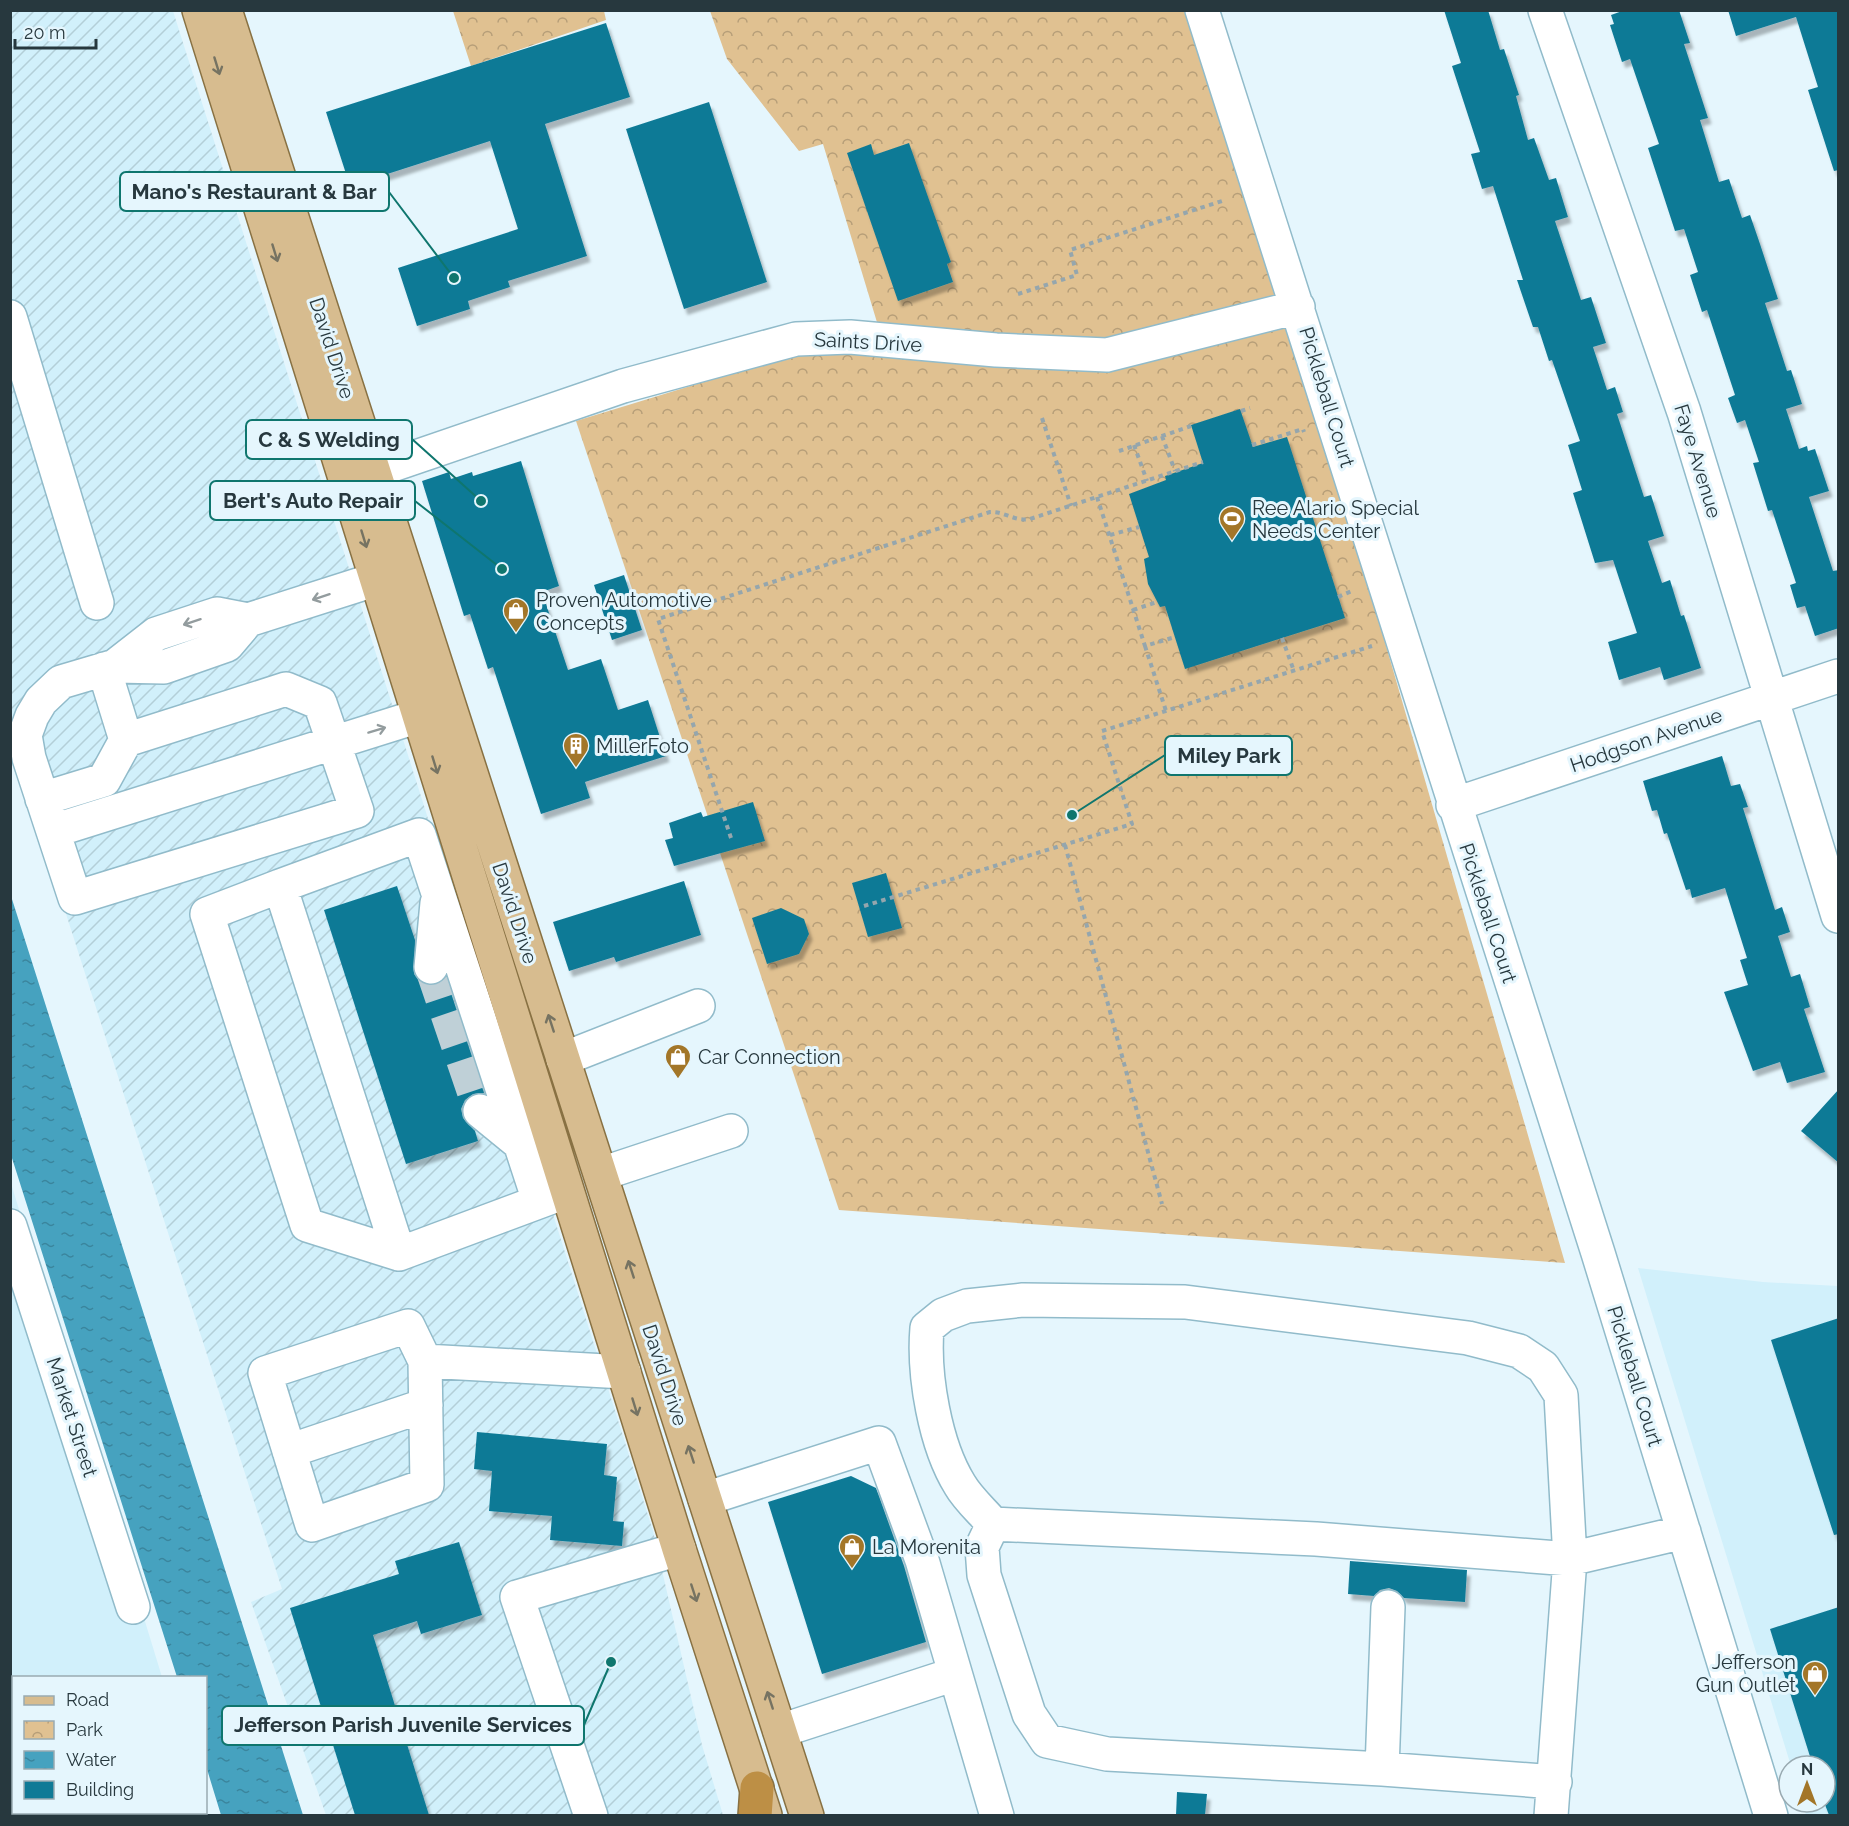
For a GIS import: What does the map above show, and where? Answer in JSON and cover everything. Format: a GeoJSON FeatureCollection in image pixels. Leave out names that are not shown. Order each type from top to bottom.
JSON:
{"type":"FeatureCollection","features":[{"type":"Feature","properties":{"kind":"main road","name":"David Drive"},"geometry":{"type":"LineString","coordinates":[[199,10],[360,480],[563,1059],[807,1815]]}},
{"type":"Feature","properties":{"kind":"main road","name":"David Drive"},"geometry":{"type":"LineString","coordinates":[[225,10],[360,480],[376,579],[452,821],[554,1196],[624,1372],[759,1806]]}},
{"type":"Feature","properties":{"kind":"street","name":"Pickleball Court"},"geometry":{"type":"LineString","coordinates":[[1202,10],[1298,307],[1772,1815]]}},
{"type":"Feature","properties":{"kind":"street","name":"Faye Avenue"},"geometry":{"type":"LineString","coordinates":[[1545,10],[1684,412],[1770,698],[1839,916]]}},
{"type":"Feature","properties":{"kind":"street","name":"Saints Drive"},"geometry":{"type":"LineString","coordinates":[[360,480],[623,386],[796,339],[850,337],[996,350],[1107,354],[1298,307]]}},
{"type":"Feature","properties":{"kind":"street"},"geometry":{"type":"LineString","coordinates":[[10,318],[97,603]]}},
{"type":"Feature","properties":{"kind":"street"},"geometry":{"type":"LineString","coordinates":[[126,740],[286,689],[320,703],[357,811],[75,898],[29,758],[25,735],[40,701],[61,682],[109,667],[156,634],[217,614],[248,620],[376,579]]}},
{"type":"Feature","properties":{"kind":"street"},"geometry":{"type":"LineString","coordinates":[[42,799],[104,780],[126,740],[109,667]]}},
{"type":"Feature","properties":{"kind":"street","name":"Hodgson Avenue"},"geometry":{"type":"LineString","coordinates":[[1453,805],[1839,676]]}},
{"type":"Feature","properties":{"kind":"street"},"geometry":{"type":"LineString","coordinates":[[53,831],[419,716]]}},
{"type":"Feature","properties":{"kind":"street"},"geometry":{"type":"LineString","coordinates":[[419,835],[523,1146],[554,1196],[399,1254],[307,1225],[207,914],[452,821]]}},
{"type":"Feature","properties":{"kind":"street"},"geometry":{"type":"LineString","coordinates":[[280,886],[399,1254]]}},
{"type":"Feature","properties":{"kind":"street"},"geometry":{"type":"LineString","coordinates":[[431,967],[438,892]]}},
{"type":"Feature","properties":{"kind":"street"},"geometry":{"type":"LineString","coordinates":[[563,1059],[698,1006]]}},
{"type":"Feature","properties":{"kind":"street"},"geometry":{"type":"LineString","coordinates":[[480,1111],[523,1146]]}},
{"type":"Feature","properties":{"kind":"street"},"geometry":{"type":"LineString","coordinates":[[600,1174],[730,1131]]}},
{"type":"Feature","properties":{"kind":"street","name":"Market Street"},"geometry":{"type":"LineString","coordinates":[[12,1234],[133,1607]]}},
{"type":"Feature","properties":{"kind":"street"},"geometry":{"type":"LineString","coordinates":[[1551,1815],[1570,1559],[1561,1395],[1543,1367],[1519,1351],[1468,1338],[1185,1302],[1023,1300],[967,1306],[943,1315],[927,1328],[925,1359],[943,1449],[960,1486],[993,1524],[1316,1539],[1570,1559],[1684,1532]]}},
{"type":"Feature","properties":{"kind":"street"},"geometry":{"type":"LineString","coordinates":[[408,1326],[425,1361],[427,1485],[312,1525],[264,1373],[408,1326]]}},
{"type":"Feature","properties":{"kind":"street"},"geometry":{"type":"LineString","coordinates":[[425,1361],[624,1372]]}},
{"type":"Feature","properties":{"kind":"street"},"geometry":{"type":"LineString","coordinates":[[289,1451],[426,1405]]}},
{"type":"Feature","properties":{"kind":"street"},"geometry":{"type":"LineString","coordinates":[[705,1499],[879,1443],[922,1560],[997,1815]]}},
{"type":"Feature","properties":{"kind":"street"},"geometry":{"type":"LineString","coordinates":[[993,1524],[982,1546],[984,1575],[1029,1714],[1047,1741],[1107,1754],[1382,1769],[1555,1782]]}},
{"type":"Feature","properties":{"kind":"street"},"geometry":{"type":"LineString","coordinates":[[591,1815],[517,1597],[679,1549]]}},
{"type":"Feature","properties":{"kind":"street"},"geometry":{"type":"LineString","coordinates":[[1382,1769],[1388,1607]]}},
{"type":"Feature","properties":{"kind":"street"},"geometry":{"type":"LineString","coordinates":[[780,1731],[955,1674]]}},
{"type":"Feature","properties":{"kind":"path"},"geometry":{"type":"LineString","coordinates":[[1018,294],[1077,275],[1070,250],[1222,201]]}},
{"type":"Feature","properties":{"kind":"path"},"geometry":{"type":"LineString","coordinates":[[1241,411],[1250,408]]}},
{"type":"Feature","properties":{"kind":"path"},"geometry":{"type":"LineString","coordinates":[[1042,418],[1071,506]]}},
{"type":"Feature","properties":{"kind":"path"},"geometry":{"type":"LineString","coordinates":[[1119,451],[1191,426]]}},
{"type":"Feature","properties":{"kind":"path"},"geometry":{"type":"LineString","coordinates":[[1252,445],[1304,429],[1307,440]]}},
{"type":"Feature","properties":{"kind":"path"},"geometry":{"type":"LineString","coordinates":[[1162,436],[1175,471]]}},
{"type":"Feature","properties":{"kind":"path"},"geometry":{"type":"LineString","coordinates":[[1134,445],[1147,481]]}},
{"type":"Feature","properties":{"kind":"path"},"geometry":{"type":"LineString","coordinates":[[730,838],[658,619],[990,512],[998,512],[1024,520],[1203,462]]}},
{"type":"Feature","properties":{"kind":"path"},"geometry":{"type":"LineString","coordinates":[[1097,497],[1166,711]]}},
{"type":"Feature","properties":{"kind":"path"},"geometry":{"type":"LineString","coordinates":[[1110,535],[1139,527]]}},
{"type":"Feature","properties":{"kind":"path"},"geometry":{"type":"LineString","coordinates":[[1338,597],[1354,591],[1351,580]]}},
{"type":"Feature","properties":{"kind":"path"},"geometry":{"type":"LineString","coordinates":[[1134,610],[1157,602]]}},
{"type":"Feature","properties":{"kind":"path"},"geometry":{"type":"LineString","coordinates":[[1145,646],[1175,637]]}},
{"type":"Feature","properties":{"kind":"path"},"geometry":{"type":"LineString","coordinates":[[1281,638],[1294,671]]}},
{"type":"Feature","properties":{"kind":"path"},"geometry":{"type":"LineString","coordinates":[[864,906],[1131,824],[1102,731],[1372,646]]}},
{"type":"Feature","properties":{"kind":"path"},"geometry":{"type":"LineString","coordinates":[[1065,845],[1162,1204]]}},
{"type":"Feature","properties":{"kind":"shaded area"},"geometry":{"type":"Polygon","coordinates":[[[10,11],[173,11],[653,1531],[702,1745],[723,1815],[326,1815],[251,1602],[282,1589],[11,742],[10,11]]]}},
{"type":"Feature","properties":{"kind":"shaded area"},"geometry":{"type":"Polygon","coordinates":[[[10,1180],[162,1676],[12,1676],[12,1814],[204,1814],[11,1815],[10,1180]]]}},
{"type":"Feature","properties":{"kind":"shaded area"},"geometry":{"type":"Polygon","coordinates":[[[1638,1268],[1763,1282],[1838,1286],[1838,1815],[1806,1814],[1837,1814],[1837,1754],[1787,1754],[1638,1268]]]}},
{"type":"Feature","properties":{"kind":"green space"},"geometry":{"type":"Polygon","coordinates":[[[453,11],[604,11],[606,20],[471,66],[453,11]]]}},
{"type":"Feature","properties":{"kind":"green space"},"geometry":{"type":"Polygon","coordinates":[[[710,11],[1202,11],[1565,1263],[839,1210],[576,421],[795,354],[886,352],[823,144],[799,151],[727,59],[710,11]]]}},
{"type":"Feature","properties":{"kind":"water"},"geometry":{"type":"Polygon","coordinates":[[[11,896],[303,1815],[221,1815],[207,1769],[207,1676],[177,1676],[11,1155],[11,896]]]}},
{"type":"Feature","properties":{"kind":"building"},"geometry":{"type":"Polygon","coordinates":[[[1444,10],[1488,10],[1500,50],[1504,49],[1519,95],[1516,96],[1528,140],[1534,138],[1549,180],[1556,178],[1568,217],[1555,221],[1581,300],[1591,297],[1606,343],[1593,347],[1607,390],[1615,387],[1623,412],[1617,414],[1644,497],[1651,495],[1664,536],[1648,541],[1662,583],[1670,580],[1701,668],[1664,680],[1660,667],[1619,680],[1608,642],[1637,633],[1613,560],[1595,563],[1573,493],[1582,490],[1568,445],[1580,441],[1552,360],[1549,361],[1538,327],[1533,327],[1517,280],[1523,280],[1493,186],[1482,189],[1471,154],[1480,152],[1452,66],[1461,63],[1444,10]]]}},
{"type":"Feature","properties":{"kind":"building"},"geometry":{"type":"Polygon","coordinates":[[[1625,10],[1679,10],[1690,43],[1684,44],[1708,118],[1700,120],[1719,182],[1729,179],[1742,218],[1750,215],[1778,299],[1765,303],[1787,371],[1791,370],[1802,404],[1786,409],[1799,449],[1807,446],[1808,451],[1815,449],[1829,491],[1809,497],[1833,571],[1839,570],[1839,628],[1815,636],[1805,606],[1797,608],[1790,585],[1796,583],[1772,510],[1768,511],[1753,463],[1759,462],[1745,420],[1737,423],[1728,398],[1735,395],[1707,310],[1702,312],[1690,275],[1698,272],[1684,229],[1675,231],[1648,148],[1659,144],[1630,59],[1622,62],[1610,25],[1614,24],[1611,15],[1625,10]]]}},
{"type":"Feature","properties":{"kind":"building"},"geometry":{"type":"Polygon","coordinates":[[[1728,10],[1839,10],[1839,170],[1834,171],[1808,90],[1818,87],[1796,17],[1736,36],[1728,10]]]}},
{"type":"Feature","properties":{"kind":"building"},"geometry":{"type":"Polygon","coordinates":[[[606,23],[630,97],[545,124],[587,256],[508,281],[510,287],[468,301],[470,309],[417,326],[398,268],[518,229],[490,141],[350,186],[326,112],[606,23]]]}},
{"type":"Feature","properties":{"kind":"building"},"geometry":{"type":"Polygon","coordinates":[[[709,102],[767,282],[684,309],[626,129],[709,102]]]}},
{"type":"Feature","properties":{"kind":"building"},"geometry":{"type":"Polygon","coordinates":[[[909,143],[951,262],[947,264],[953,282],[898,301],[847,153],[871,144],[874,155],[909,143]]]}},
{"type":"Feature","properties":{"kind":"building","name":"Ree Alario Special Needs Center"},"geometry":{"type":"Polygon","coordinates":[[[1240,409],[1253,447],[1287,437],[1345,618],[1185,669],[1165,606],[1160,607],[1148,584],[1144,559],[1149,557],[1129,494],[1166,480],[1165,476],[1203,463],[1191,425],[1240,409]]]}},
{"type":"Feature","properties":{"kind":"building"},"geometry":{"type":"Polygon","coordinates":[[[521,461],[559,586],[542,592],[568,670],[601,659],[618,710],[648,700],[666,756],[585,782],[590,798],[541,814],[493,667],[488,669],[470,614],[464,616],[422,481],[449,472],[451,479],[472,472],[473,476],[521,461]]]}},
{"type":"Feature","properties":{"kind":"building"},"geometry":{"type":"Polygon","coordinates":[[[624,575],[642,630],[612,640],[594,585],[624,575]]]}},
{"type":"Feature","properties":{"kind":"building"},"geometry":{"type":"Polygon","coordinates":[[[1722,756],[1731,786],[1740,784],[1748,807],[1743,808],[1775,910],[1782,907],[1790,932],[1778,936],[1791,977],[1800,974],[1810,1007],[1804,1009],[1825,1072],[1787,1083],[1780,1062],[1753,1071],[1724,992],[1748,985],[1740,960],[1747,958],[1725,888],[1692,898],[1690,889],[1686,890],[1657,810],[1652,811],[1643,781],[1722,756]]]}},
{"type":"Feature","properties":{"kind":"building"},"geometry":{"type":"Polygon","coordinates":[[[753,802],[765,841],[674,866],[665,840],[673,838],[669,823],[701,812],[703,817],[753,802]]]}},
{"type":"Feature","properties":{"kind":"building"},"geometry":{"type":"Polygon","coordinates":[[[886,873],[902,928],[868,937],[852,883],[886,873]]]}},
{"type":"Feature","properties":{"kind":"building"},"geometry":{"type":"Polygon","coordinates":[[[684,881],[701,935],[616,962],[614,957],[569,971],[553,922],[684,881]]]}},
{"type":"Feature","properties":{"kind":"building"},"geometry":{"type":"Polygon","coordinates":[[[397,886],[415,940],[414,974],[420,982],[429,986],[438,984],[446,978],[484,1093],[473,1094],[465,1100],[461,1109],[463,1118],[475,1131],[478,1141],[406,1164],[324,910],[397,886]]]}},
{"type":"Feature","properties":{"kind":"building"},"geometry":{"type":"Polygon","coordinates":[[[781,908],[804,919],[809,934],[799,954],[767,964],[752,918],[781,908]]]}},
{"type":"Feature","properties":{"kind":"building"},"geometry":{"type":"Polygon","coordinates":[[[1839,1089],[1839,1163],[1801,1131],[1839,1089]]]}},
{"type":"Feature","properties":{"kind":"building"},"geometry":{"type":"Polygon","coordinates":[[[1839,1318],[1839,1534],[1834,1535],[1771,1340],[1839,1318]]]}},
{"type":"Feature","properties":{"kind":"building"},"geometry":{"type":"Polygon","coordinates":[[[477,1432],[607,1444],[604,1475],[617,1477],[613,1521],[624,1522],[622,1546],[550,1540],[552,1516],[489,1511],[492,1471],[474,1469],[477,1432]]]}},
{"type":"Feature","properties":{"kind":"building","name":"La Morenita"},"geometry":{"type":"Polygon","coordinates":[[[851,1476],[876,1488],[904,1566],[926,1642],[822,1674],[768,1502],[851,1476]]]}},
{"type":"Feature","properties":{"kind":"building"},"geometry":{"type":"Polygon","coordinates":[[[459,1542],[482,1615],[421,1634],[417,1621],[373,1635],[429,1815],[355,1815],[290,1608],[399,1574],[395,1561],[459,1542]]]}},
{"type":"Feature","properties":{"kind":"building"},"geometry":{"type":"Polygon","coordinates":[[[1350,1561],[1467,1570],[1465,1602],[1404,1598],[1397,1591],[1389,1588],[1380,1590],[1374,1596],[1348,1594],[1350,1561]]]}},
{"type":"Feature","properties":{"kind":"building","name":"Jefferson Gun Outlet"},"geometry":{"type":"Polygon","coordinates":[[[1839,1607],[1839,1815],[1829,1814],[1837,1814],[1837,1754],[1809,1754],[1770,1629],[1839,1607]]]}},
{"type":"Feature","properties":{"kind":"building"},"geometry":{"type":"Polygon","coordinates":[[[1177,1792],[1207,1794],[1205,1815],[1176,1815],[1177,1792]]]}},
{"type":"Feature","properties":{"kind":"tunnel"},"geometry":{"type":"LineString","coordinates":[[431,967],[480,1111]]}},
{"type":"Feature","properties":{"kind":"place","name":"Mano's Restaurant & Bar"},"geometry":{"type":"Point","coordinates":[454,278]}},
{"type":"Feature","properties":{"kind":"place","name":"C & S Welding"},"geometry":{"type":"Point","coordinates":[481,501]}},
{"type":"Feature","properties":{"kind":"place","name":"Ree Alario Special Needs Center"},"geometry":{"type":"Point","coordinates":[1232,542]}},
{"type":"Feature","properties":{"kind":"place","name":"Bert's Auto Repair"},"geometry":{"type":"Point","coordinates":[502,569]}},
{"type":"Feature","properties":{"kind":"place","name":"Proven Automotive Concepts"},"geometry":{"type":"Point","coordinates":[516,634]}},
{"type":"Feature","properties":{"kind":"place","name":"MillerFoto"},"geometry":{"type":"Point","coordinates":[576,769]}},
{"type":"Feature","properties":{"kind":"place","name":"Miley Park"},"geometry":{"type":"Point","coordinates":[1072,815]}},
{"type":"Feature","properties":{"kind":"place","name":"Car Connection"},"geometry":{"type":"Point","coordinates":[678,1080]}},
{"type":"Feature","properties":{"kind":"place","name":"La Morenita"},"geometry":{"type":"Point","coordinates":[852,1570]}},
{"type":"Feature","properties":{"kind":"place","name":"Jefferson Parish Juvenile Services"},"geometry":{"type":"Point","coordinates":[611,1662]}},
{"type":"Feature","properties":{"kind":"place","name":"Jefferson Gun Outlet"},"geometry":{"type":"Point","coordinates":[1815,1697]}}]}
